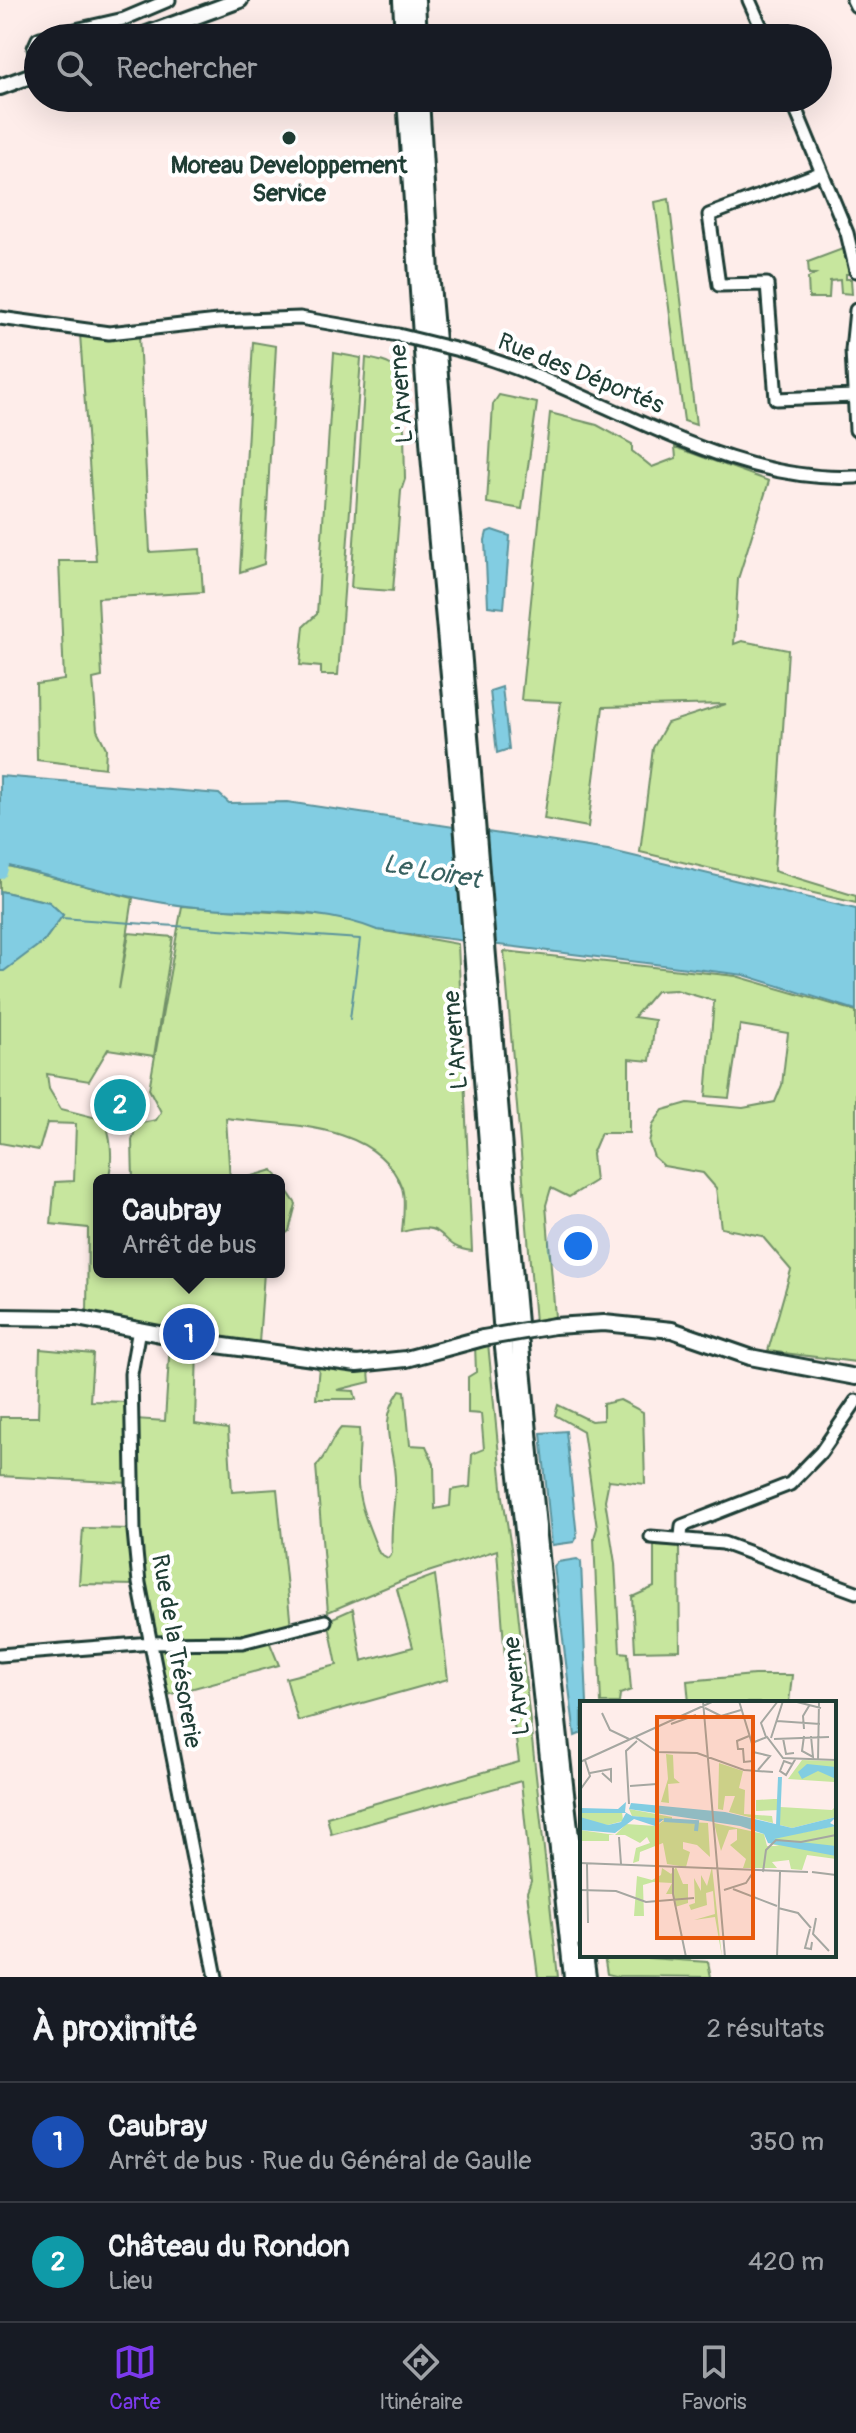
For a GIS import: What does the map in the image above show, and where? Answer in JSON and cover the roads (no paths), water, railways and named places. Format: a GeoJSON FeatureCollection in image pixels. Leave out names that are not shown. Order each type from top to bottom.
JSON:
{"type":"FeatureCollection","features":[{"type":"Feature","properties":{"kind":"highway"},"geometry":{"type":"LineString","coordinates":[[402,0],[403,24]]}},
{"type":"Feature","properties":{"kind":"highway"},"geometry":{"type":"LineString","coordinates":[[416,0],[417,24]]}},
{"type":"Feature","properties":{"kind":"highway","name":"L'Arverne"},"geometry":{"type":"LineString","coordinates":[[407,112],[430,455],[468,796]]}},
{"type":"Feature","properties":{"kind":"highway","name":"L'Arverne"},"geometry":{"type":"LineString","coordinates":[[421,112],[482,971],[556,1728],[580,1922]]}},
{"type":"Feature","properties":{"kind":"highway","name":"L'Arverne"},"geometry":{"type":"LineString","coordinates":[[482,971],[504,1348],[573,1977]]}},
{"type":"Feature","properties":{"kind":"highway"},"geometry":{"type":"LineString","coordinates":[[584,1957],[587,1977]]}},
{"type":"Feature","properties":{"kind":"main road"},"geometry":{"type":"LineString","coordinates":[[174,24],[240,0]]}},
{"type":"Feature","properties":{"kind":"main road"},"geometry":{"type":"LineString","coordinates":[[0,87],[24,78]]}},
{"type":"Feature","properties":{"kind":"main road"},"geometry":{"type":"LineString","coordinates":[[0,1317],[77,1318],[232,1347],[357,1364],[394,1361],[483,1338],[554,1326],[604,1323],[672,1330],[750,1357],[856,1377]]}},
{"type":"Feature","properties":{"kind":"street"},"geometry":{"type":"LineString","coordinates":[[103,24],[124,19],[169,0]]}},
{"type":"Feature","properties":{"kind":"street"},"geometry":{"type":"LineString","coordinates":[[749,0],[760,24]]}},
{"type":"Feature","properties":{"kind":"street"},"geometry":{"type":"LineString","coordinates":[[853,0],[856,6]]}},
{"type":"Feature","properties":{"kind":"street"},"geometry":{"type":"LineString","coordinates":[[796,112],[820,173],[851,231],[856,271]]}},
{"type":"Feature","properties":{"kind":"street"},"geometry":{"type":"LineString","coordinates":[[820,173],[709,215],[719,285],[767,284],[776,399],[854,396]]}},
{"type":"Feature","properties":{"kind":"street"},"geometry":{"type":"LineString","coordinates":[[856,310],[856,430]]}},
{"type":"Feature","properties":{"kind":"street","name":"Rue des Déportés"},"geometry":{"type":"LineString","coordinates":[[0,318],[109,333],[218,321],[300,318],[398,335],[523,369],[731,457],[810,477],[856,477]]}},
{"type":"Feature","properties":{"kind":"street","name":"Rue de la Trésorerie"},"geometry":{"type":"LineString","coordinates":[[139,1329],[131,1374],[134,1531],[151,1643],[216,1977]]}},
{"type":"Feature","properties":{"kind":"street"},"geometry":{"type":"LineString","coordinates":[[681,1537],[682,1526],[790,1484],[821,1452],[856,1401]]}},
{"type":"Feature","properties":{"kind":"street"},"geometry":{"type":"LineString","coordinates":[[651,1537],[681,1537],[723,1543],[856,1592]]}},
{"type":"Feature","properties":{"kind":"street"},"geometry":{"type":"LineString","coordinates":[[0,1655],[151,1643],[242,1642],[325,1621]]}},
{"type":"Feature","properties":{"kind":"water"},"geometry":{"type":"Polygon","coordinates":[[[492,530],[510,536],[504,608],[488,606],[485,540],[487,532],[492,530]]]}},
{"type":"Feature","properties":{"kind":"water"},"geometry":{"type":"Polygon","coordinates":[[[502,687],[509,749],[497,753],[490,691],[502,687]]]}},
{"type":"Feature","properties":{"kind":"water","name":"Le Loiret"},"geometry":{"type":"Polygon","coordinates":[[[0,776],[219,794],[229,803],[287,802],[608,850],[856,909],[856,1010],[744,975],[377,930],[304,913],[203,908],[156,902],[0,864],[0,776]]]}},
{"type":"Feature","properties":{"kind":"water"},"geometry":{"type":"Polygon","coordinates":[[[0,891],[49,902],[63,915],[44,941],[4,971],[0,971],[0,891]]]}},
{"type":"Feature","properties":{"kind":"water"},"geometry":{"type":"Polygon","coordinates":[[[566,1431],[577,1537],[574,1542],[552,1545],[541,1433],[566,1431]]]}},
{"type":"Feature","properties":{"kind":"water"},"geometry":{"type":"Polygon","coordinates":[[[577,1559],[581,1562],[587,1701],[580,1701],[580,1734],[575,1736],[554,1566],[558,1562],[577,1559]]]}},
{"type":"Feature","properties":{"kind":"waterway"},"geometry":{"type":"LineString","coordinates":[[0,872],[6,849]]}},
{"type":"Feature","properties":{"kind":"waterway"},"geometry":{"type":"LineString","coordinates":[[61,918],[360,939],[350,1019]]}},
{"type":"Feature","properties":{"kind":"place","name":"Moreau Developpement Service"},"geometry":{"type":"Point","coordinates":[289,138]}},
{"type":"Feature","properties":{"kind":"place","name":"Château du Rondon"},"geometry":{"type":"Point","coordinates":[120,1105]}},
{"type":"Feature","properties":{"kind":"place","name":"Caubray"},"geometry":{"type":"Point","coordinates":[189,1334]}}]}
